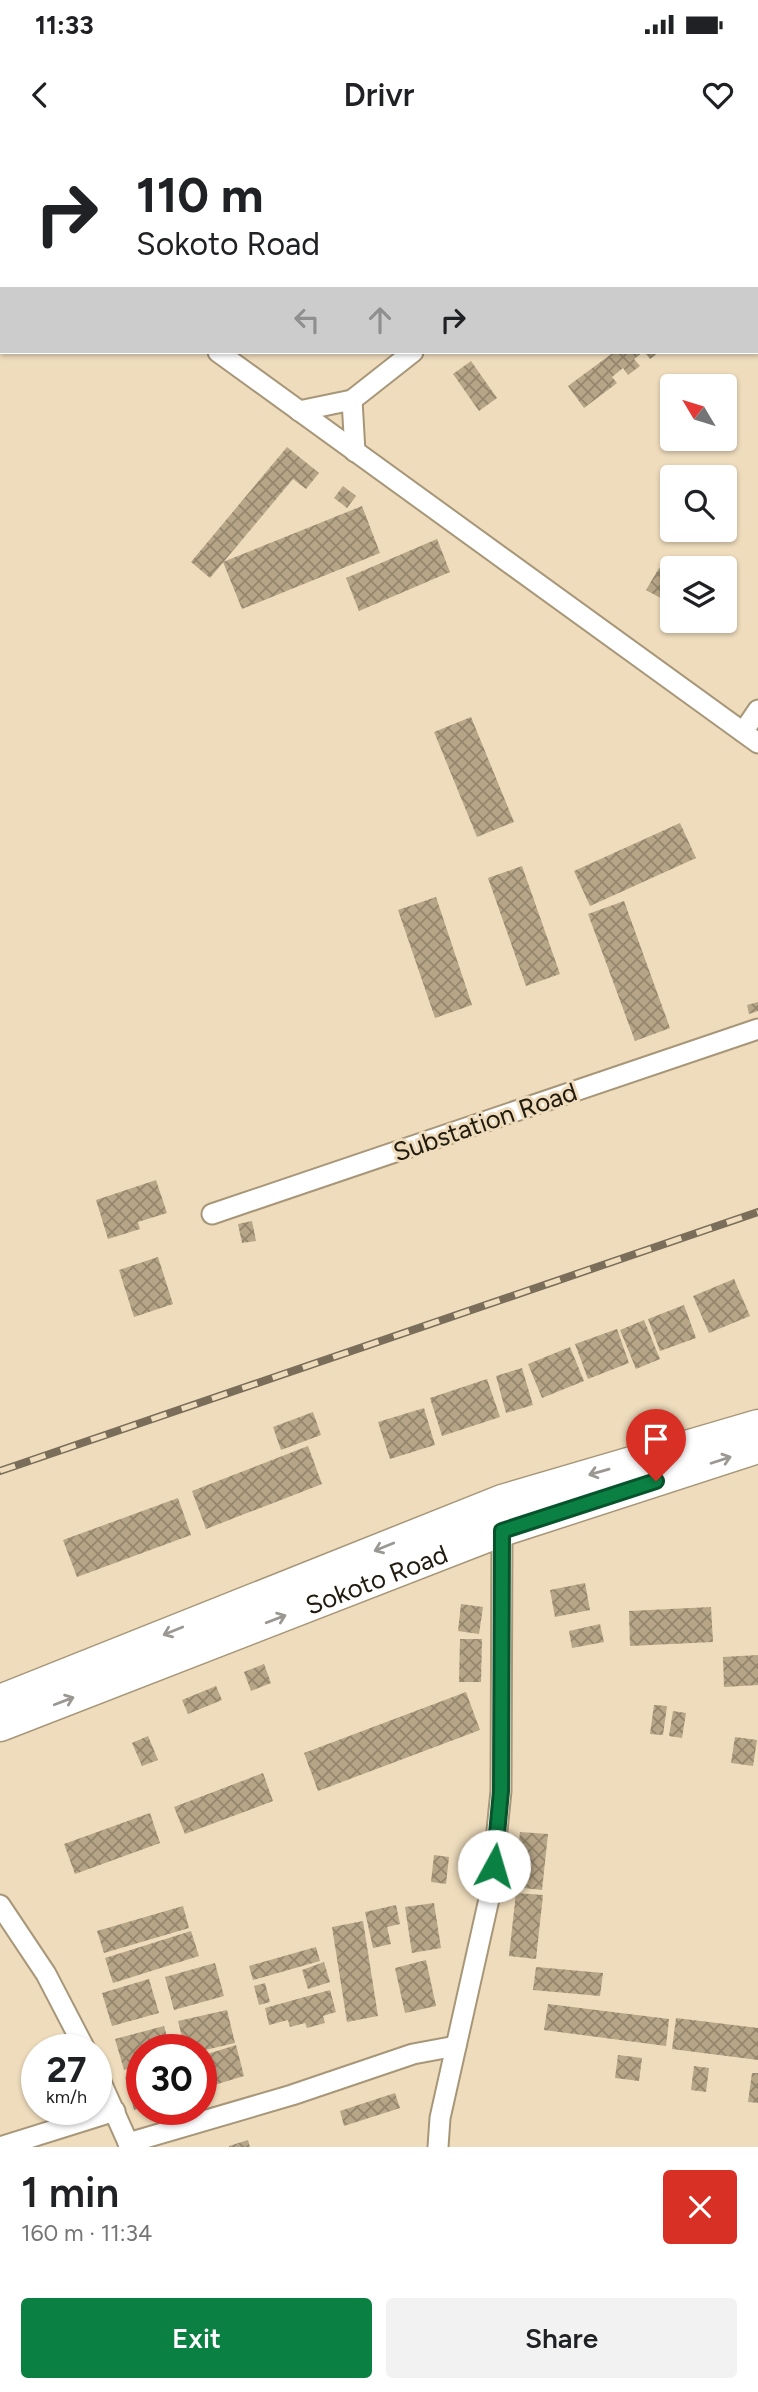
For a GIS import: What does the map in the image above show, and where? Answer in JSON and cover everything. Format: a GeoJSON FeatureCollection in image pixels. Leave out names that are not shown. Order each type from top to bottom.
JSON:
{"type":"FeatureCollection","features":[{"type":"Feature","properties":{"kind":"main road","name":"Sokoto Road"},"geometry":{"type":"LineString","coordinates":[[0,1700],[502,1500],[758,1425]]}},
{"type":"Feature","properties":{"kind":"main road","name":"Sokoto Road"},"geometry":{"type":"LineString","coordinates":[[0,1726],[502,1531],[758,1448]]}},
{"type":"Feature","properties":{"kind":"street"},"geometry":{"type":"LineString","coordinates":[[221,354],[750,737],[758,710]]}},
{"type":"Feature","properties":{"kind":"street"},"geometry":{"type":"LineString","coordinates":[[299,411],[352,400],[410,354]]}},
{"type":"Feature","properties":{"kind":"street"},"geometry":{"type":"LineString","coordinates":[[352,400],[355,452]]}},
{"type":"Feature","properties":{"kind":"street","name":"Substation Road"},"geometry":{"type":"LineString","coordinates":[[212,1214],[758,1029]]}},
{"type":"Feature","properties":{"kind":"street"},"geometry":{"type":"LineString","coordinates":[[438,2147],[440,2118],[491,1890],[501,1791],[502,1531]]}},
{"type":"Feature","properties":{"kind":"street"},"geometry":{"type":"LineString","coordinates":[[0,1905],[46,1974],[77,2034]]}},
{"type":"Feature","properties":{"kind":"street"},"geometry":{"type":"LineString","coordinates":[[112,2105],[129,2145],[292,2095],[413,2054],[456,2046]]}},
{"type":"Feature","properties":{"kind":"street"},"geometry":{"type":"LineString","coordinates":[[0,2147],[115,2111]]}},
{"type":"Feature","properties":{"kind":"building"},"geometry":{"type":"Polygon","coordinates":[[[611,354],[640,354],[634,359],[640,366],[628,375],[623,368],[612,377],[617,383],[584,408],[568,386],[611,354]]]}},
{"type":"Feature","properties":{"kind":"building"},"geometry":{"type":"Polygon","coordinates":[[[471,361],[497,398],[479,411],[453,374],[471,361]]]}},
{"type":"Feature","properties":{"kind":"building"},"geometry":{"type":"Polygon","coordinates":[[[287,447],[319,473],[306,489],[293,479],[210,578],[191,562],[287,447]]]}},
{"type":"Feature","properties":{"kind":"building"},"geometry":{"type":"Polygon","coordinates":[[[343,486],[356,496],[347,508],[334,498],[343,486]]]}},
{"type":"Feature","properties":{"kind":"building"},"geometry":{"type":"Polygon","coordinates":[[[362,506],[380,553],[242,609],[223,562],[362,506]]]}},
{"type":"Feature","properties":{"kind":"building"},"geometry":{"type":"Polygon","coordinates":[[[437,539],[450,572],[359,611],[346,578],[437,539]]]}},
{"type":"Feature","properties":{"kind":"building"},"geometry":{"type":"Polygon","coordinates":[[[659,568],[660,569],[660,598],[646,590],[659,568]]]}},
{"type":"Feature","properties":{"kind":"building"},"geometry":{"type":"Polygon","coordinates":[[[471,717],[514,822],[477,837],[434,732],[471,717]]]}},
{"type":"Feature","properties":{"kind":"building"},"geometry":{"type":"Polygon","coordinates":[[[680,823],[696,858],[590,906],[574,871],[680,823]]]}},
{"type":"Feature","properties":{"kind":"building"},"geometry":{"type":"Polygon","coordinates":[[[522,866],[560,974],[526,986],[488,878],[522,866]]]}},
{"type":"Feature","properties":{"kind":"building"},"geometry":{"type":"Polygon","coordinates":[[[436,897],[472,1005],[435,1018],[398,910],[436,897]]]}},
{"type":"Feature","properties":{"kind":"building"},"geometry":{"type":"Polygon","coordinates":[[[624,901],[670,1028],[635,1041],[588,914],[624,901]]]}},
{"type":"Feature","properties":{"kind":"building"},"geometry":{"type":"Polygon","coordinates":[[[758,1002],[758,1011],[749,1014],[747,1005],[758,1002]]]}},
{"type":"Feature","properties":{"kind":"building"},"geometry":{"type":"Polygon","coordinates":[[[156,1180],[167,1213],[138,1222],[140,1229],[108,1239],[96,1200],[156,1180]]]}},
{"type":"Feature","properties":{"kind":"building"},"geometry":{"type":"Polygon","coordinates":[[[252,1221],[256,1241],[242,1243],[238,1224],[252,1221]]]}},
{"type":"Feature","properties":{"kind":"building"},"geometry":{"type":"Polygon","coordinates":[[[158,1257],[173,1304],[134,1317],[119,1270],[158,1257]]]}},
{"type":"Feature","properties":{"kind":"building"},"geometry":{"type":"Polygon","coordinates":[[[734,1279],[750,1316],[709,1333],[693,1296],[734,1279]]]}},
{"type":"Feature","properties":{"kind":"building"},"geometry":{"type":"Polygon","coordinates":[[[684,1305],[696,1338],[660,1351],[648,1319],[684,1305]]]}},
{"type":"Feature","properties":{"kind":"building"},"geometry":{"type":"Polygon","coordinates":[[[644,1320],[660,1359],[636,1369],[620,1330],[644,1320]]]}},
{"type":"Feature","properties":{"kind":"building"},"geometry":{"type":"Polygon","coordinates":[[[617,1329],[629,1363],[588,1379],[575,1344],[617,1329]]]}},
{"type":"Feature","properties":{"kind":"building"},"geometry":{"type":"Polygon","coordinates":[[[570,1347],[584,1381],[542,1398],[528,1364],[570,1347]]]}},
{"type":"Feature","properties":{"kind":"building"},"geometry":{"type":"Polygon","coordinates":[[[522,1368],[533,1405],[506,1413],[496,1376],[522,1368]]]}},
{"type":"Feature","properties":{"kind":"building"},"geometry":{"type":"Polygon","coordinates":[[[487,1379],[500,1417],[442,1436],[430,1398],[487,1379]]]}},
{"type":"Feature","properties":{"kind":"building"},"geometry":{"type":"Polygon","coordinates":[[[424,1408],[435,1445],[390,1459],[378,1422],[424,1408]]]}},
{"type":"Feature","properties":{"kind":"building"},"geometry":{"type":"Polygon","coordinates":[[[313,1412],[321,1435],[281,1450],[273,1427],[313,1412]]]}},
{"type":"Feature","properties":{"kind":"building"},"geometry":{"type":"Polygon","coordinates":[[[308,1446],[322,1484],[206,1529],[192,1491],[308,1446]]]}},
{"type":"Feature","properties":{"kind":"building"},"geometry":{"type":"Polygon","coordinates":[[[178,1498],[191,1535],[77,1577],[63,1540],[178,1498]]]}},
{"type":"Feature","properties":{"kind":"building"},"geometry":{"type":"Polygon","coordinates":[[[585,1583],[590,1610],[555,1617],[550,1590],[585,1583]]]}},
{"type":"Feature","properties":{"kind":"building"},"geometry":{"type":"Polygon","coordinates":[[[461,1604],[483,1607],[479,1634],[458,1631],[461,1604]]]}},
{"type":"Feature","properties":{"kind":"building"},"geometry":{"type":"Polygon","coordinates":[[[711,1607],[713,1642],[630,1646],[629,1611],[711,1607]]]}},
{"type":"Feature","properties":{"kind":"building"},"geometry":{"type":"Polygon","coordinates":[[[600,1624],[604,1642],[572,1648],[569,1631],[600,1624]]]}},
{"type":"Feature","properties":{"kind":"building"},"geometry":{"type":"Polygon","coordinates":[[[460,1639],[482,1639],[481,1682],[459,1682],[460,1639]]]}},
{"type":"Feature","properties":{"kind":"building"},"geometry":{"type":"Polygon","coordinates":[[[758,1655],[758,1685],[724,1687],[723,1657],[758,1655]]]}},
{"type":"Feature","properties":{"kind":"building"},"geometry":{"type":"Polygon","coordinates":[[[264,1664],[271,1683],[251,1691],[244,1672],[264,1664]]]}},
{"type":"Feature","properties":{"kind":"building"},"geometry":{"type":"Polygon","coordinates":[[[216,1686],[222,1700],[188,1714],[182,1700],[216,1686]]]}},
{"type":"Feature","properties":{"kind":"building"},"geometry":{"type":"Polygon","coordinates":[[[466,1692],[480,1730],[318,1791],[304,1753],[466,1692]]]}},
{"type":"Feature","properties":{"kind":"building"},"geometry":{"type":"Polygon","coordinates":[[[654,1705],[667,1706],[663,1735],[650,1734],[654,1705]]]}},
{"type":"Feature","properties":{"kind":"building"},"geometry":{"type":"Polygon","coordinates":[[[673,1711],[686,1713],[682,1738],[669,1736],[673,1711]]]}},
{"type":"Feature","properties":{"kind":"building"},"geometry":{"type":"Polygon","coordinates":[[[148,1736],[158,1760],[142,1766],[132,1743],[148,1736]]]}},
{"type":"Feature","properties":{"kind":"building"},"geometry":{"type":"Polygon","coordinates":[[[735,1737],[757,1740],[753,1766],[731,1763],[735,1737]]]}},
{"type":"Feature","properties":{"kind":"building"},"geometry":{"type":"Polygon","coordinates":[[[263,1773],[273,1801],[185,1834],[174,1807],[263,1773]]]}},
{"type":"Feature","properties":{"kind":"building"},"geometry":{"type":"Polygon","coordinates":[[[150,1813],[160,1843],[75,1874],[64,1844],[150,1813]]]}},
{"type":"Feature","properties":{"kind":"building"},"geometry":{"type":"Polygon","coordinates":[[[520,1832],[548,1834],[542,1890],[514,1887],[520,1832]]]}},
{"type":"Feature","properties":{"kind":"building"},"geometry":{"type":"Polygon","coordinates":[[[434,1855],[449,1857],[446,1884],[431,1882],[434,1855]]]}},
{"type":"Feature","properties":{"kind":"building"},"geometry":{"type":"Polygon","coordinates":[[[516,1893],[543,1895],[536,1959],[509,1956],[516,1893]]]}},
{"type":"Feature","properties":{"kind":"building"},"geometry":{"type":"Polygon","coordinates":[[[434,1903],[441,1948],[412,1953],[405,1907],[434,1903]]]}},
{"type":"Feature","properties":{"kind":"building"},"geometry":{"type":"Polygon","coordinates":[[[396,1905],[400,1924],[387,1927],[391,1944],[373,1948],[365,1912],[396,1905]]]}},
{"type":"Feature","properties":{"kind":"building"},"geometry":{"type":"Polygon","coordinates":[[[183,1906],[189,1928],[104,1953],[97,1931],[183,1906]]]}},
{"type":"Feature","properties":{"kind":"building"},"geometry":{"type":"Polygon","coordinates":[[[363,1921],[378,2016],[347,2022],[332,1927],[363,1921]]]}},
{"type":"Feature","properties":{"kind":"building"},"geometry":{"type":"Polygon","coordinates":[[[191,1931],[199,1956],[113,1983],[105,1958],[191,1931]]]}},
{"type":"Feature","properties":{"kind":"building"},"geometry":{"type":"Polygon","coordinates":[[[316,1947],[320,1961],[253,1980],[249,1966],[316,1947]]]}},
{"type":"Feature","properties":{"kind":"building"},"geometry":{"type":"Polygon","coordinates":[[[426,1960],[436,2006],[405,2013],[395,1968],[426,1960]]]}},
{"type":"Feature","properties":{"kind":"building"},"geometry":{"type":"Polygon","coordinates":[[[324,1962],[330,1982],[308,1989],[302,1970],[324,1962]]]}},
{"type":"Feature","properties":{"kind":"building"},"geometry":{"type":"Polygon","coordinates":[[[215,1963],[224,1996],[174,2010],[165,1977],[215,1963]]]}},
{"type":"Feature","properties":{"kind":"building"},"geometry":{"type":"Polygon","coordinates":[[[536,1967],[603,1973],[600,1996],[533,1990],[536,1967]]]}},
{"type":"Feature","properties":{"kind":"building"},"geometry":{"type":"Polygon","coordinates":[[[149,1979],[159,2013],[112,2026],[102,1993],[149,1979]]]}},
{"type":"Feature","properties":{"kind":"building"},"geometry":{"type":"Polygon","coordinates":[[[265,1983],[270,2002],[259,2005],[254,1986],[265,1983]]]}},
{"type":"Feature","properties":{"kind":"building"},"geometry":{"type":"Polygon","coordinates":[[[330,1990],[336,2012],[323,2016],[325,2023],[307,2028],[305,2023],[290,2027],[288,2020],[269,2025],[265,2008],[330,1990]]]}},
{"type":"Feature","properties":{"kind":"building"},"geometry":{"type":"Polygon","coordinates":[[[548,2004],[669,2019],[666,2046],[544,2030],[548,2004]]]}},
{"type":"Feature","properties":{"kind":"building"},"geometry":{"type":"Polygon","coordinates":[[[227,2010],[235,2043],[217,2047],[217,2034],[181,2034],[178,2021],[227,2010]]]}},
{"type":"Feature","properties":{"kind":"building"},"geometry":{"type":"Polygon","coordinates":[[[676,2018],[758,2028],[758,2060],[672,2049],[676,2018]]]}},
{"type":"Feature","properties":{"kind":"building"},"geometry":{"type":"Polygon","coordinates":[[[164,2026],[166,2034],[134,2034],[164,2026]]]}},
{"type":"Feature","properties":{"kind":"building"},"geometry":{"type":"Polygon","coordinates":[[[126,2036],[126,2069],[124,2070],[115,2039],[126,2036]]]}},
{"type":"Feature","properties":{"kind":"building"},"geometry":{"type":"Polygon","coordinates":[[[236,2045],[244,2076],[217,2084],[217,2051],[236,2045]]]}},
{"type":"Feature","properties":{"kind":"building"},"geometry":{"type":"Polygon","coordinates":[[[618,2055],[642,2058],[639,2081],[615,2078],[618,2055]]]}},
{"type":"Feature","properties":{"kind":"building"},"geometry":{"type":"Polygon","coordinates":[[[694,2066],[709,2068],[706,2092],[691,2090],[694,2066]]]}},
{"type":"Feature","properties":{"kind":"building"},"geometry":{"type":"Polygon","coordinates":[[[752,2073],[758,2073],[758,2103],[748,2102],[752,2073]]]}},
{"type":"Feature","properties":{"kind":"building"},"geometry":{"type":"Polygon","coordinates":[[[395,2093],[400,2108],[344,2126],[340,2111],[395,2093]]]}},
{"type":"Feature","properties":{"kind":"building"},"geometry":{"type":"Polygon","coordinates":[[[248,2140],[250,2147],[229,2147],[229,2146],[248,2140]]]}},
{"type":"Feature","properties":{"kind":"railway"},"geometry":{"type":"LineString","coordinates":[[0,1471],[758,1212]]}},
{"type":"Feature","properties":{"kind":"route"},"geometry":{"type":"LineString","coordinates":[[494,1866],[501,1791],[502,1531],[656,1481]]}}]}
